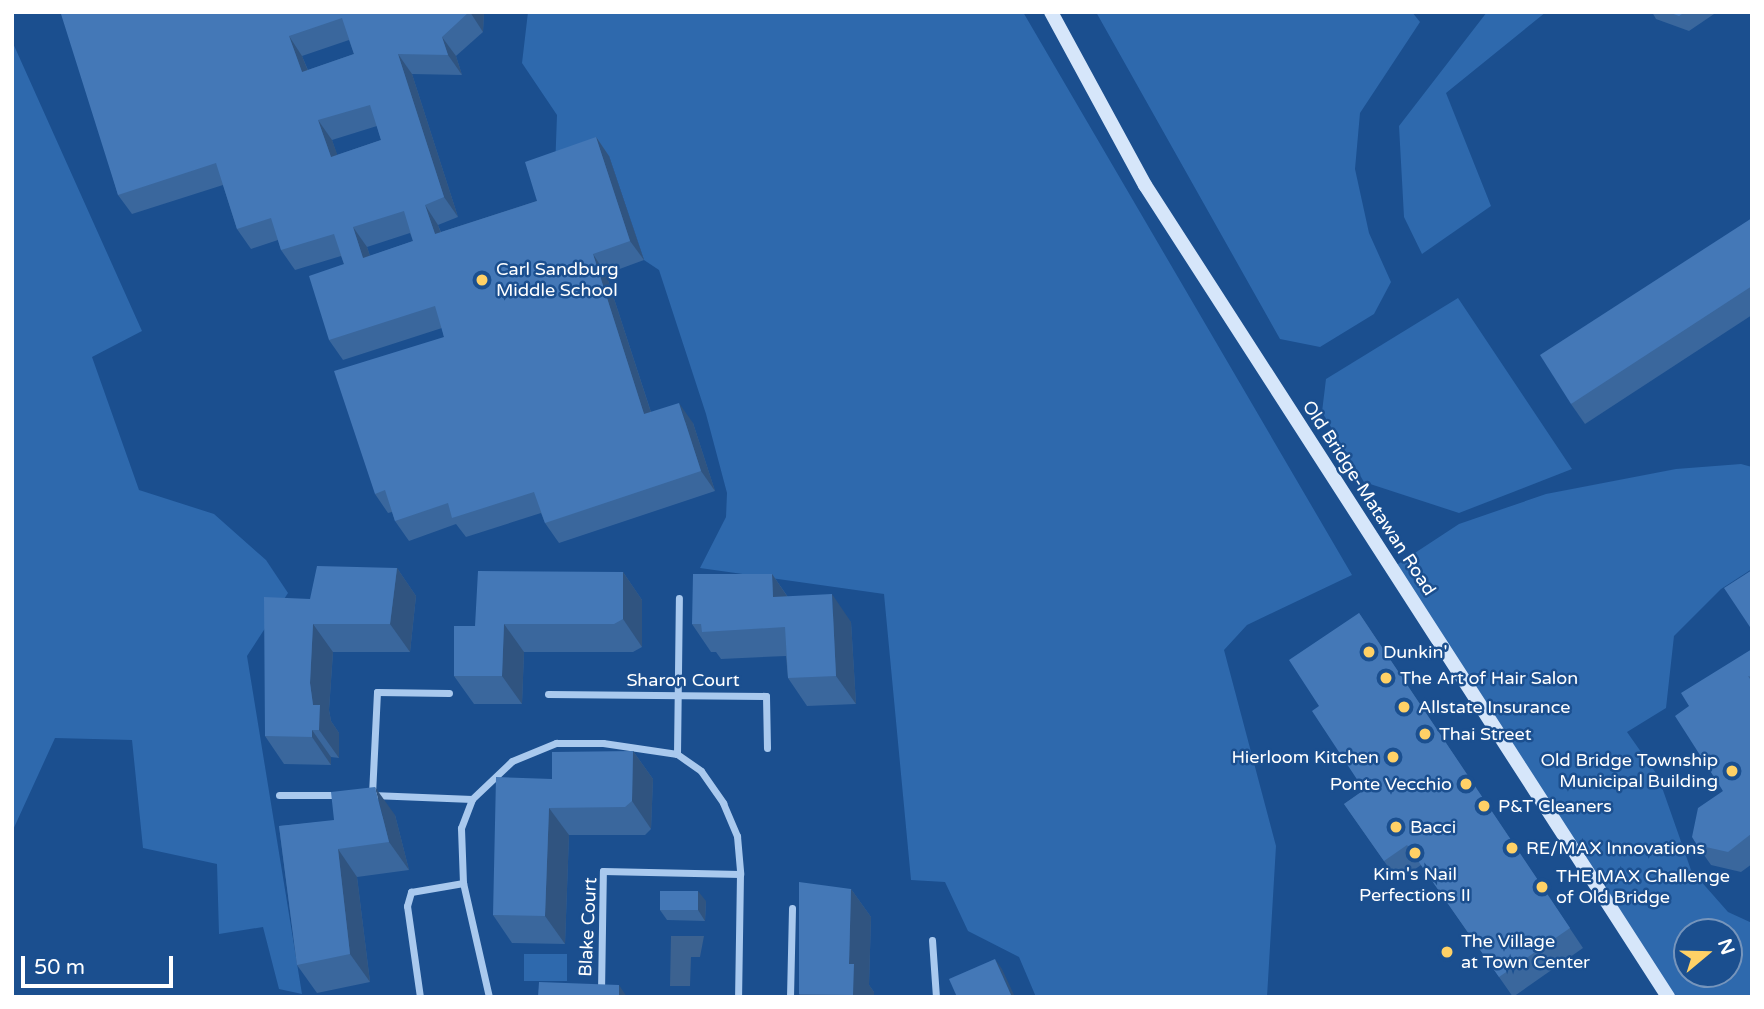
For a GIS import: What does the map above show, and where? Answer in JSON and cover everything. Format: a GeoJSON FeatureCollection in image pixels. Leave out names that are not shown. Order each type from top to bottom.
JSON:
{"type":"FeatureCollection","features":[{"type":"Feature","properties":{"kind":"main road","name":"Old Bridge-Matawan Road"},"geometry":{"type":"LineString","coordinates":[[1051,12],[1144,185],[1668,997]]}},
{"type":"Feature","properties":{"kind":"street"},"geometry":{"type":"LineString","coordinates":[[677,754],[679,598]]}},
{"type":"Feature","properties":{"kind":"street"},"geometry":{"type":"LineString","coordinates":[[372,795],[377,692],[449,693]]}},
{"type":"Feature","properties":{"kind":"street","name":"Sharon Court"},"geometry":{"type":"LineString","coordinates":[[548,694],[766,696],[767,748]]}},
{"type":"Feature","properties":{"kind":"street"},"geometry":{"type":"LineString","coordinates":[[489,997],[463,883],[461,828],[472,799],[512,761],[556,743],[637,744],[677,754],[701,771],[723,803],[737,836],[740,874],[738,997]]}},
{"type":"Feature","properties":{"kind":"street"},"geometry":{"type":"LineString","coordinates":[[279,794],[472,799]]}},
{"type":"Feature","properties":{"kind":"street","name":"Blake Court"},"geometry":{"type":"LineString","coordinates":[[601,992],[603,871],[740,874]]}},
{"type":"Feature","properties":{"kind":"street"},"geometry":{"type":"LineString","coordinates":[[420,997],[407,906],[411,892],[463,883]]}},
{"type":"Feature","properties":{"kind":"street"},"geometry":{"type":"LineString","coordinates":[[790,997],[792,908]]}},
{"type":"Feature","properties":{"kind":"street"},"geometry":{"type":"LineString","coordinates":[[932,940],[936,997]]}},
{"type":"Feature","properties":{"kind":"shaded area"},"geometry":{"type":"Polygon","coordinates":[[[528,12],[1023,12],[1352,575],[1247,625],[1224,650],[1276,846],[1267,997],[1036,997],[1019,957],[968,931],[945,882],[911,880],[884,594],[700,568],[726,517],[727,493],[706,414],[659,270],[644,260],[609,156],[555,170],[557,115],[522,63],[528,12]]]}},
{"type":"Feature","properties":{"kind":"shaded area"},"geometry":{"type":"Polygon","coordinates":[[[1096,12],[1412,12],[1420,22],[1360,113],[1355,169],[1369,233],[1391,282],[1374,314],[1320,347],[1280,339],[1096,12]]]}},
{"type":"Feature","properties":{"kind":"shaded area"},"geometry":{"type":"Polygon","coordinates":[[[1487,12],[1546,12],[1446,93],[1491,206],[1422,254],[1404,217],[1399,126],[1487,12]]]}},
{"type":"Feature","properties":{"kind":"shaded area"},"geometry":{"type":"Polygon","coordinates":[[[12,41],[142,331],[92,357],[139,490],[214,514],[266,560],[288,593],[247,656],[302,994],[279,989],[263,927],[219,934],[217,864],[143,848],[132,740],[55,738],[12,832],[12,41]]]}},
{"type":"Feature","properties":{"kind":"shaded area"},"geometry":{"type":"Polygon","coordinates":[[[1458,298],[1572,469],[1459,513],[1364,482],[1322,412],[1326,379],[1458,298]]]}},
{"type":"Feature","properties":{"kind":"shaded area"},"geometry":{"type":"Polygon","coordinates":[[[1741,464],[1752,467],[1752,569],[1721,589],[1674,636],[1666,708],[1627,732],[1658,776],[1691,870],[1728,912],[1741,918],[1673,918],[1673,988],[1743,988],[1743,919],[1752,923],[1752,997],[1668,997],[1392,568],[1459,524],[1546,494],[1676,469],[1741,464]]]}},
{"type":"Feature","properties":{"kind":"shaded area"},"geometry":{"type":"Polygon","coordinates":[[[671,936],[704,936],[700,957],[691,957],[690,986],[670,986],[671,936]]]}},
{"type":"Feature","properties":{"kind":"shaded area"},"geometry":{"type":"Polygon","coordinates":[[[524,954],[567,954],[567,981],[524,981],[524,954]]]}},
{"type":"Feature","properties":{"kind":"building","name":"Carl Sandburg Middle School"},"geometry":{"type":"Polygon","coordinates":[[[469,12],[442,37],[448,55],[398,54],[444,197],[425,205],[435,234],[537,201],[525,162],[596,137],[630,241],[593,254],[644,414],[679,403],[701,471],[545,523],[534,492],[452,518],[448,503],[395,521],[385,490],[375,494],[334,371],[444,337],[435,306],[329,340],[309,276],[344,264],[334,234],[281,250],[271,218],[237,229],[216,163],[118,195],[61,14],[469,12]],[[342,18],[289,36],[302,72],[354,54],[342,18]],[[370,105],[318,120],[331,157],[381,140],[370,105]],[[404,211],[353,227],[363,258],[413,241],[404,211]]]}},
{"type":"Feature","properties":{"kind":"building"},"geometry":{"type":"Polygon","coordinates":[[[1668,12],[1685,12],[1679,16],[1668,12]]]}},
{"type":"Feature","properties":{"kind":"building"},"geometry":{"type":"Polygon","coordinates":[[[1752,218],[1752,286],[1571,404],[1540,355],[1752,218]]]}},
{"type":"Feature","properties":{"kind":"building"},"geometry":{"type":"Polygon","coordinates":[[[317,566],[397,568],[390,624],[313,624],[310,683],[313,705],[320,705],[319,730],[312,730],[312,737],[265,736],[264,597],[310,599],[317,566]]]}},
{"type":"Feature","properties":{"kind":"building"},"geometry":{"type":"Polygon","coordinates":[[[1752,570],[1752,630],[1724,588],[1752,570]]]}},
{"type":"Feature","properties":{"kind":"building"},"geometry":{"type":"Polygon","coordinates":[[[478,571],[623,572],[623,619],[614,624],[504,624],[502,676],[454,676],[454,626],[475,626],[478,571]]]}},
{"type":"Feature","properties":{"kind":"building"},"geometry":{"type":"Polygon","coordinates":[[[693,574],[772,574],[773,597],[832,594],[836,676],[788,678],[785,627],[702,632],[701,624],[692,624],[693,574]]]}},
{"type":"Feature","properties":{"kind":"building"},"geometry":{"type":"Polygon","coordinates":[[[1359,613],[1570,928],[1499,977],[1407,845],[1384,861],[1344,804],[1364,790],[1312,711],[1319,706],[1289,660],[1359,613]]]}},
{"type":"Feature","properties":{"kind":"building","name":"Old Bridge Township Municipal Building"},"geometry":{"type":"Polygon","coordinates":[[[1752,649],[1752,677],[1748,676],[1752,682],[1752,836],[1751,834],[1728,852],[1697,845],[1692,837],[1698,808],[1723,791],[1675,716],[1689,706],[1681,693],[1752,649]]]}},
{"type":"Feature","properties":{"kind":"building"},"geometry":{"type":"Polygon","coordinates":[[[633,751],[632,801],[625,807],[549,808],[545,916],[493,915],[496,777],[552,779],[552,752],[633,751]]]}},
{"type":"Feature","properties":{"kind":"building"},"geometry":{"type":"Polygon","coordinates":[[[375,787],[389,842],[338,849],[350,954],[297,965],[279,826],[334,820],[331,792],[375,787]]]}},
{"type":"Feature","properties":{"kind":"building"},"geometry":{"type":"Polygon","coordinates":[[[799,882],[851,889],[849,964],[854,964],[853,995],[799,994],[799,882]]]}},
{"type":"Feature","properties":{"kind":"building"},"geometry":{"type":"Polygon","coordinates":[[[660,891],[698,891],[698,910],[660,910],[660,891]]]}},
{"type":"Feature","properties":{"kind":"building"},"geometry":{"type":"Polygon","coordinates":[[[995,959],[1012,997],[957,997],[949,979],[995,959]]]}},
{"type":"Feature","properties":{"kind":"building"},"geometry":{"type":"Polygon","coordinates":[[[539,982],[619,985],[619,997],[538,997],[539,982]]]}},
{"type":"Feature","properties":{"kind":"place","name":"Carl Sandburg Middle School"},"geometry":{"type":"Point","coordinates":[482,280]}},
{"type":"Feature","properties":{"kind":"place","name":"Dunkin'"},"geometry":{"type":"Point","coordinates":[1369,652]}},
{"type":"Feature","properties":{"kind":"place","name":"The Art of Hair Salon"},"geometry":{"type":"Point","coordinates":[1386,678]}},
{"type":"Feature","properties":{"kind":"place","name":"Allstate Insurance"},"geometry":{"type":"Point","coordinates":[1404,707]}},
{"type":"Feature","properties":{"kind":"place","name":"Thai Street"},"geometry":{"type":"Point","coordinates":[1425,734]}},
{"type":"Feature","properties":{"kind":"place","name":"Hierloom Kitchen"},"geometry":{"type":"Point","coordinates":[1393,757]}},
{"type":"Feature","properties":{"kind":"place","name":"Old Bridge Township Municipal Building"},"geometry":{"type":"Point","coordinates":[1732,771]}},
{"type":"Feature","properties":{"kind":"place","name":"Ponte Vecchio"},"geometry":{"type":"Point","coordinates":[1466,784]}},
{"type":"Feature","properties":{"kind":"place","name":"P&T Cleaners"},"geometry":{"type":"Point","coordinates":[1484,806]}},
{"type":"Feature","properties":{"kind":"place","name":"Bacci"},"geometry":{"type":"Point","coordinates":[1396,827]}},
{"type":"Feature","properties":{"kind":"place","name":"RE/MAX Innovations"},"geometry":{"type":"Point","coordinates":[1512,848]}},
{"type":"Feature","properties":{"kind":"place","name":"Kim's Nail Perfections II"},"geometry":{"type":"Point","coordinates":[1415,853]}},
{"type":"Feature","properties":{"kind":"place","name":"THE MAX Challenge of Old Bridge"},"geometry":{"type":"Point","coordinates":[1542,887]}},
{"type":"Feature","properties":{"kind":"place","name":"The Village at Town Center"},"geometry":{"type":"Point","coordinates":[1447,952]}}]}
